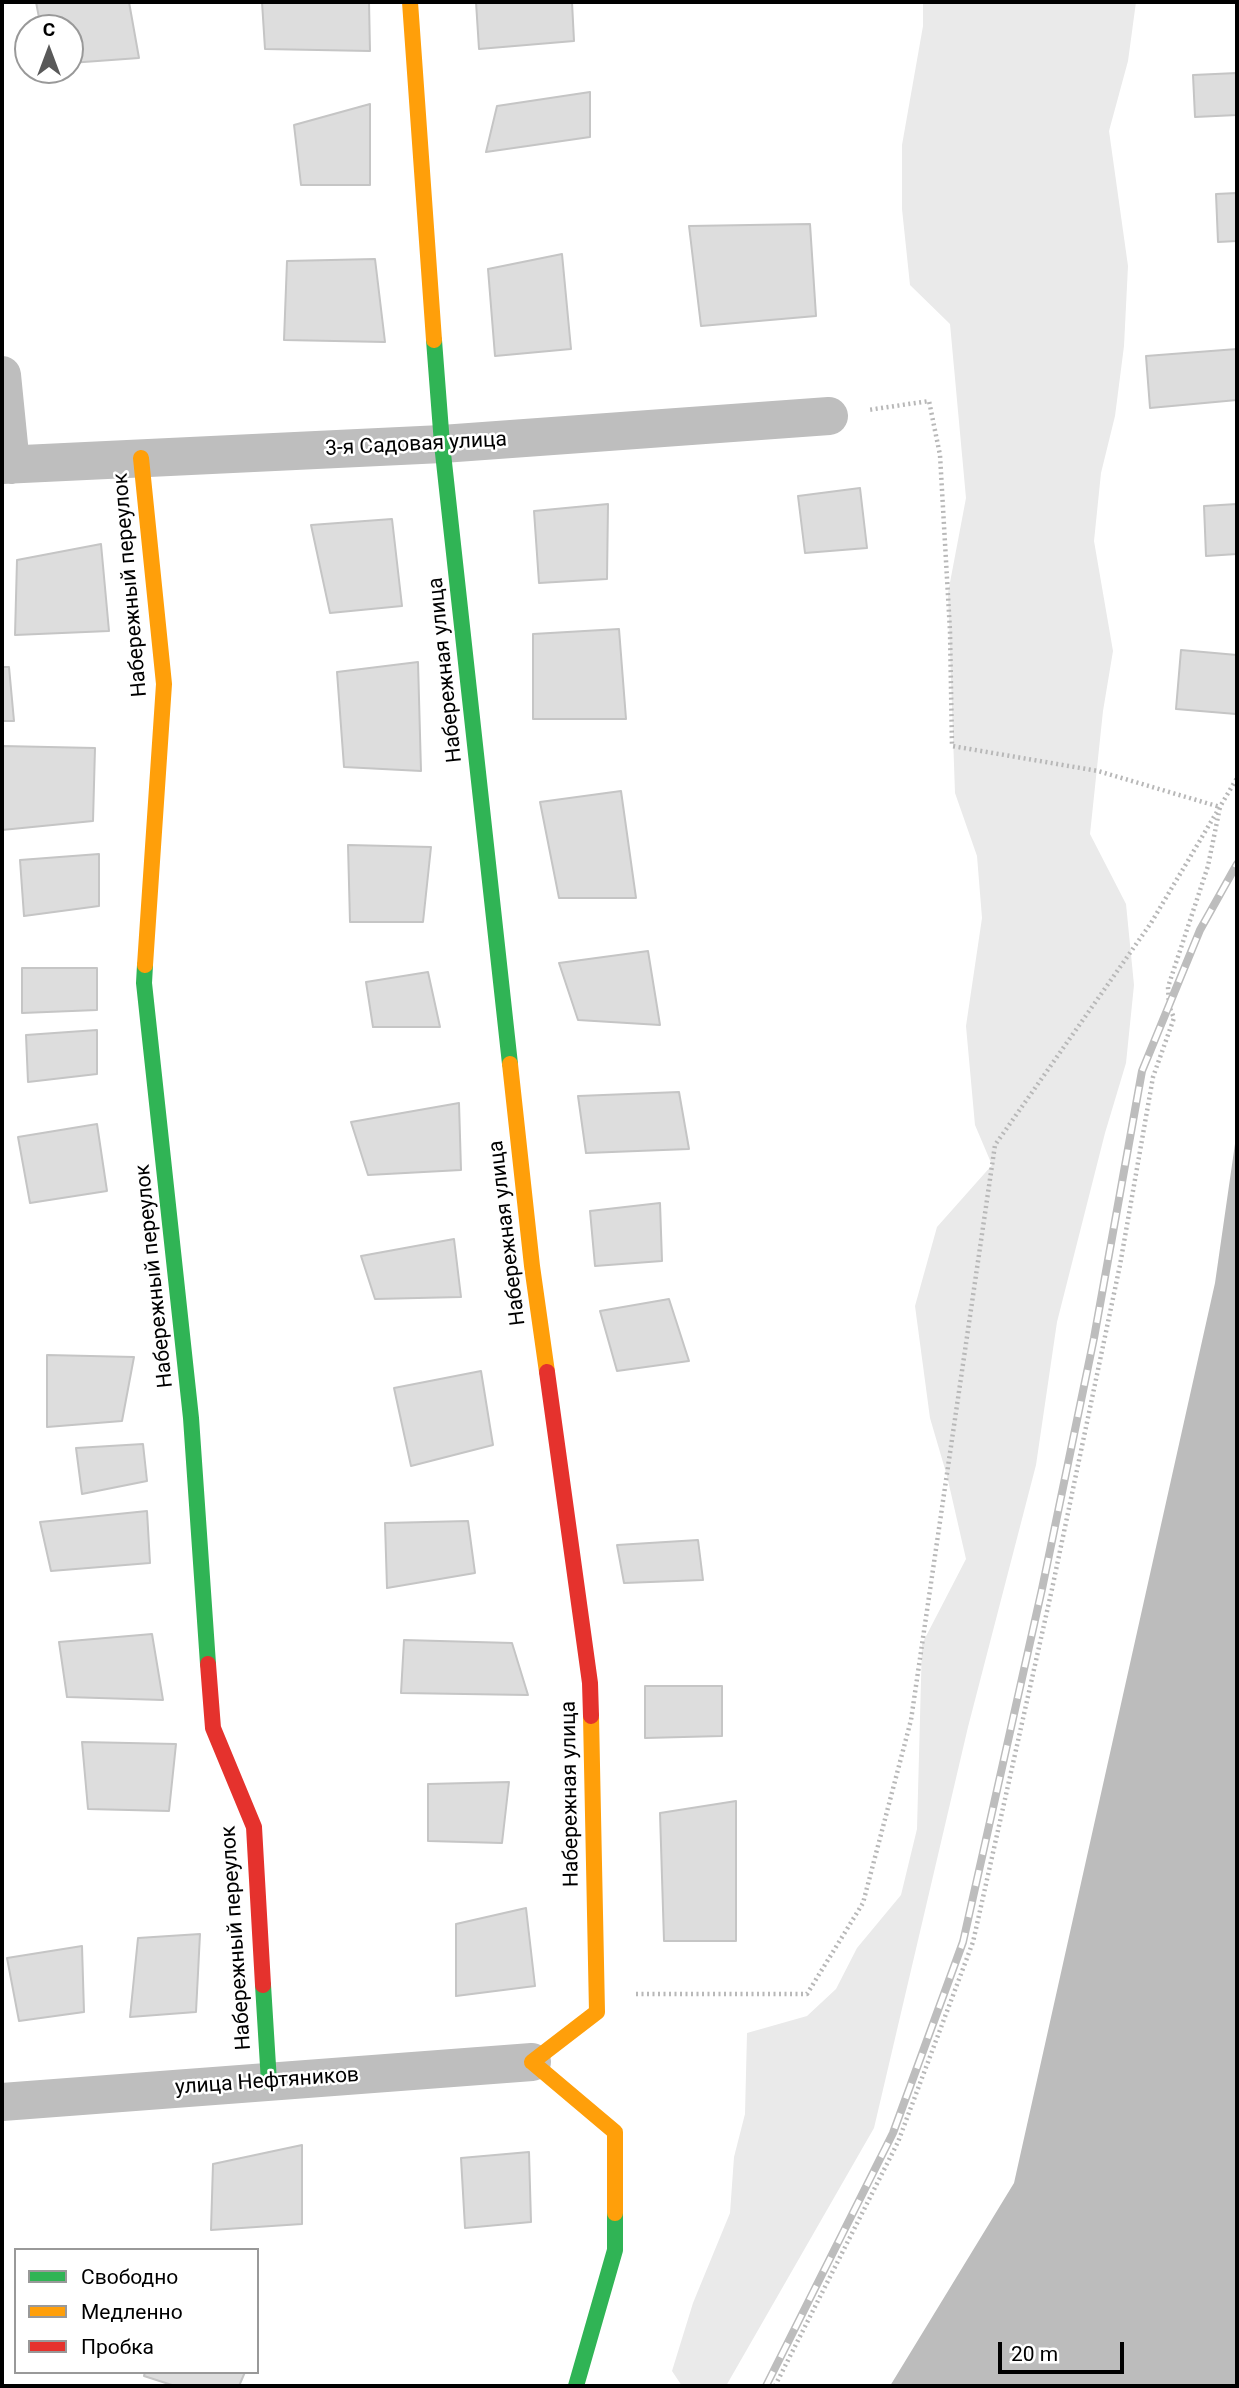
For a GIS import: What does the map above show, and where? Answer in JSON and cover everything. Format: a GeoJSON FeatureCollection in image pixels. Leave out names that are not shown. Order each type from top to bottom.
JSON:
{"type":"FeatureCollection","features":[{"type":"Feature","properties":{"kind":"street","name":"Набережная улица"},"geometry":{"type":"LineString","coordinates":[[410,2],[442,444],[532,1266],[590,1683],[597,2012],[532,2062]]}},
{"type":"Feature","properties":{"kind":"street"},"geometry":{"type":"LineString","coordinates":[[2,375],[7,465]]}},
{"type":"Feature","properties":{"kind":"street","name":"3-я Садовая улица"},"geometry":{"type":"LineString","coordinates":[[7,465],[442,444],[829,416]]}},
{"type":"Feature","properties":{"kind":"street","name":"Набережный переулок"},"geometry":{"type":"LineString","coordinates":[[141,458],[164,684],[144,982],[191,1418],[213,1728],[254,1827],[269,2082]]}},
{"type":"Feature","properties":{"kind":"street"},"geometry":{"type":"LineString","coordinates":[[532,2062],[615,2132],[615,2250],[576,2386]]}},
{"type":"Feature","properties":{"kind":"street","name":"улица Нефтяников"},"geometry":{"type":"LineString","coordinates":[[2,2102],[532,2062]]}},
{"type":"Feature","properties":{"kind":"path"},"geometry":{"type":"LineString","coordinates":[[829,416],[929,401],[940,455],[950,632],[952,746],[1098,771],[1220,807]]}},
{"type":"Feature","properties":{"kind":"path"},"geometry":{"type":"LineString","coordinates":[[596,1994],[807,1994],[863,1903],[911,1720],[995,1145],[1151,923],[1237,778]]}},
{"type":"Feature","properties":{"kind":"path"},"geometry":{"type":"LineString","coordinates":[[775,2386],[898,2143],[973,1942],[1112,1305],[1153,1077],[1174,1018],[1169,1006],[1168,987],[1208,866],[1220,807]]}},
{"type":"Feature","properties":{"kind":"shaded area"},"geometry":{"type":"Polygon","coordinates":[[[923,2],[1136,2],[1128,61],[1109,131],[1128,266],[1124,346],[1115,416],[1101,473],[1094,541],[1113,651],[1103,711],[1090,834],[1126,904],[1134,985],[1126,1063],[1105,1133],[1057,1322],[1036,1465],[968,1727],[874,2128],[726,2386],[682,2386],[672,2371],[693,2303],[730,2213],[734,2157],[745,2114],[747,2033],[807,2016],[836,1989],[857,1948],[901,1895],[917,1829],[922,1644],[966,1559],[947,1476],[930,1418],[915,1306],[937,1227],[992,1165],[975,1125],[966,1026],[982,918],[977,856],[955,793],[948,593],[966,498],[950,324],[910,285],[902,209],[902,145],[923,26],[923,2]]]}},
{"type":"Feature","properties":{"kind":"shaded area"},"geometry":{"type":"Polygon","coordinates":[[[1237,1130],[1237,2386],[890,2386],[1014,2183],[1215,1283],[1237,1130]]]}},
{"type":"Feature","properties":{"kind":"building"},"geometry":{"type":"Polygon","coordinates":[[[36,2],[129,2],[139,58],[84,62],[84,14],[38,14],[36,2]]]}},
{"type":"Feature","properties":{"kind":"building"},"geometry":{"type":"Polygon","coordinates":[[[262,2],[369,2],[370,51],[265,49],[262,2]]]}},
{"type":"Feature","properties":{"kind":"building"},"geometry":{"type":"Polygon","coordinates":[[[476,2],[572,2],[574,41],[479,49],[476,2]]]}},
{"type":"Feature","properties":{"kind":"building"},"geometry":{"type":"Polygon","coordinates":[[[1237,73],[1237,115],[1195,117],[1193,75],[1237,73]]]}},
{"type":"Feature","properties":{"kind":"building"},"geometry":{"type":"Polygon","coordinates":[[[590,92],[590,137],[486,152],[497,106],[590,92]]]}},
{"type":"Feature","properties":{"kind":"building"},"geometry":{"type":"Polygon","coordinates":[[[370,104],[370,185],[301,185],[294,125],[370,104]]]}},
{"type":"Feature","properties":{"kind":"building"},"geometry":{"type":"Polygon","coordinates":[[[1237,193],[1237,241],[1218,242],[1216,194],[1237,193]]]}},
{"type":"Feature","properties":{"kind":"building"},"geometry":{"type":"Polygon","coordinates":[[[810,224],[816,316],[701,326],[689,226],[810,224]]]}},
{"type":"Feature","properties":{"kind":"building"},"geometry":{"type":"Polygon","coordinates":[[[562,254],[571,349],[495,356],[488,269],[562,254]]]}},
{"type":"Feature","properties":{"kind":"building"},"geometry":{"type":"Polygon","coordinates":[[[375,259],[385,342],[284,340],[287,261],[375,259]]]}},
{"type":"Feature","properties":{"kind":"building"},"geometry":{"type":"Polygon","coordinates":[[[1237,349],[1237,400],[1150,408],[1146,356],[1237,349]]]}},
{"type":"Feature","properties":{"kind":"building"},"geometry":{"type":"Polygon","coordinates":[[[860,488],[867,548],[805,553],[798,496],[860,488]]]}},
{"type":"Feature","properties":{"kind":"building"},"geometry":{"type":"Polygon","coordinates":[[[608,504],[607,579],[539,583],[534,511],[608,504]]]}},
{"type":"Feature","properties":{"kind":"building"},"geometry":{"type":"Polygon","coordinates":[[[1237,504],[1237,554],[1206,556],[1204,506],[1237,504]]]}},
{"type":"Feature","properties":{"kind":"building"},"geometry":{"type":"Polygon","coordinates":[[[392,519],[402,606],[330,613],[311,525],[392,519]]]}},
{"type":"Feature","properties":{"kind":"building"},"geometry":{"type":"Polygon","coordinates":[[[101,544],[109,631],[15,635],[17,560],[101,544]]]}},
{"type":"Feature","properties":{"kind":"building"},"geometry":{"type":"Polygon","coordinates":[[[619,629],[626,719],[533,719],[533,634],[619,629]]]}},
{"type":"Feature","properties":{"kind":"building"},"geometry":{"type":"Polygon","coordinates":[[[1181,650],[1237,655],[1236,714],[1176,709],[1181,650]]]}},
{"type":"Feature","properties":{"kind":"building"},"geometry":{"type":"Polygon","coordinates":[[[418,662],[421,771],[344,767],[337,672],[418,662]]]}},
{"type":"Feature","properties":{"kind":"building"},"geometry":{"type":"Polygon","coordinates":[[[2,667],[9,667],[14,721],[2,721],[2,667]]]}},
{"type":"Feature","properties":{"kind":"building"},"geometry":{"type":"Polygon","coordinates":[[[2,746],[95,748],[93,821],[2,830],[2,746]]]}},
{"type":"Feature","properties":{"kind":"building"},"geometry":{"type":"Polygon","coordinates":[[[621,791],[636,898],[559,898],[540,802],[621,791]]]}},
{"type":"Feature","properties":{"kind":"building"},"geometry":{"type":"Polygon","coordinates":[[[348,845],[431,847],[423,922],[350,922],[348,845]]]}},
{"type":"Feature","properties":{"kind":"building"},"geometry":{"type":"Polygon","coordinates":[[[99,854],[99,906],[24,916],[20,860],[99,854]]]}},
{"type":"Feature","properties":{"kind":"building"},"geometry":{"type":"Polygon","coordinates":[[[648,951],[660,1025],[578,1020],[559,963],[648,951]]]}},
{"type":"Feature","properties":{"kind":"building"},"geometry":{"type":"Polygon","coordinates":[[[22,968],[97,968],[97,1010],[22,1013],[22,968]]]}},
{"type":"Feature","properties":{"kind":"building"},"geometry":{"type":"Polygon","coordinates":[[[428,972],[440,1027],[373,1027],[366,982],[428,972]]]}},
{"type":"Feature","properties":{"kind":"building"},"geometry":{"type":"Polygon","coordinates":[[[97,1030],[97,1074],[28,1082],[26,1035],[97,1030]]]}},
{"type":"Feature","properties":{"kind":"building"},"geometry":{"type":"Polygon","coordinates":[[[679,1092],[689,1149],[586,1153],[578,1096],[679,1092]]]}},
{"type":"Feature","properties":{"kind":"building"},"geometry":{"type":"Polygon","coordinates":[[[459,1103],[461,1170],[368,1175],[351,1122],[459,1103]]]}},
{"type":"Feature","properties":{"kind":"building"},"geometry":{"type":"Polygon","coordinates":[[[97,1124],[107,1191],[30,1203],[18,1137],[97,1124]]]}},
{"type":"Feature","properties":{"kind":"building"},"geometry":{"type":"Polygon","coordinates":[[[660,1203],[662,1261],[595,1266],[590,1211],[660,1203]]]}},
{"type":"Feature","properties":{"kind":"building"},"geometry":{"type":"Polygon","coordinates":[[[454,1239],[461,1297],[375,1299],[361,1256],[454,1239]]]}},
{"type":"Feature","properties":{"kind":"building"},"geometry":{"type":"Polygon","coordinates":[[[669,1299],[689,1361],[617,1371],[600,1311],[669,1299]]]}},
{"type":"Feature","properties":{"kind":"building"},"geometry":{"type":"Polygon","coordinates":[[[47,1355],[134,1357],[122,1421],[47,1427],[47,1355]]]}},
{"type":"Feature","properties":{"kind":"building"},"geometry":{"type":"Polygon","coordinates":[[[481,1371],[493,1445],[411,1466],[394,1388],[481,1371]]]}},
{"type":"Feature","properties":{"kind":"building"},"geometry":{"type":"Polygon","coordinates":[[[143,1444],[147,1481],[82,1494],[76,1448],[143,1444]]]}},
{"type":"Feature","properties":{"kind":"building"},"geometry":{"type":"Polygon","coordinates":[[[147,1511],[150,1563],[51,1571],[40,1522],[147,1511]]]}},
{"type":"Feature","properties":{"kind":"building"},"geometry":{"type":"Polygon","coordinates":[[[468,1521],[475,1573],[387,1588],[385,1523],[468,1521]]]}},
{"type":"Feature","properties":{"kind":"building"},"geometry":{"type":"Polygon","coordinates":[[[698,1540],[703,1580],[624,1583],[617,1545],[698,1540]]]}},
{"type":"Feature","properties":{"kind":"building"},"geometry":{"type":"Polygon","coordinates":[[[152,1634],[163,1700],[67,1697],[59,1642],[152,1634]]]}},
{"type":"Feature","properties":{"kind":"building"},"geometry":{"type":"Polygon","coordinates":[[[404,1640],[512,1643],[528,1695],[401,1693],[404,1640]]]}},
{"type":"Feature","properties":{"kind":"building"},"geometry":{"type":"Polygon","coordinates":[[[645,1686],[722,1686],[722,1736],[645,1738],[645,1686]]]}},
{"type":"Feature","properties":{"kind":"building"},"geometry":{"type":"Polygon","coordinates":[[[82,1742],[176,1744],[169,1811],[88,1809],[82,1742]]]}},
{"type":"Feature","properties":{"kind":"building"},"geometry":{"type":"Polygon","coordinates":[[[509,1782],[502,1843],[428,1841],[428,1784],[509,1782]]]}},
{"type":"Feature","properties":{"kind":"building"},"geometry":{"type":"Polygon","coordinates":[[[736,1801],[736,1941],[664,1941],[660,1813],[736,1801]]]}},
{"type":"Feature","properties":{"kind":"building"},"geometry":{"type":"Polygon","coordinates":[[[526,1908],[535,1986],[456,1996],[456,1924],[526,1908]]]}},
{"type":"Feature","properties":{"kind":"building"},"geometry":{"type":"Polygon","coordinates":[[[200,1934],[196,2012],[130,2017],[138,1938],[200,1934]]]}},
{"type":"Feature","properties":{"kind":"building"},"geometry":{"type":"Polygon","coordinates":[[[82,1946],[84,2012],[19,2021],[7,1958],[82,1946]]]}},
{"type":"Feature","properties":{"kind":"building"},"geometry":{"type":"Polygon","coordinates":[[[302,2145],[302,2224],[211,2230],[213,2164],[302,2145]]]}},
{"type":"Feature","properties":{"kind":"building"},"geometry":{"type":"Polygon","coordinates":[[[529,2152],[531,2222],[465,2228],[461,2158],[529,2152]]]}},
{"type":"Feature","properties":{"kind":"building"},"geometry":{"type":"Polygon","coordinates":[[[244,2374],[239,2386],[175,2386],[144,2376],[244,2374]]]}},
{"type":"Feature","properties":{"kind":"railway"},"geometry":{"type":"LineString","coordinates":[[766,2386],[893,2133],[963,1942],[1042,1589],[1094,1338],[1142,1071],[1200,930],[1237,864]]}},
{"type":"Feature","properties":{"kind":"traffic: fast"},"geometry":{"type":"LineString","coordinates":[[434,340],[442,444],[510,1064]]}},
{"type":"Feature","properties":{"kind":"traffic: fast"},"geometry":{"type":"LineString","coordinates":[[145,965],[144,983],[191,1418],[208,1664]]}},
{"type":"Feature","properties":{"kind":"traffic: fast"},"geometry":{"type":"LineString","coordinates":[[263,1985],[269,2082]]}},
{"type":"Feature","properties":{"kind":"traffic: fast"},"geometry":{"type":"LineString","coordinates":[[576,2386],[615,2250],[615,2213]]}},
{"type":"Feature","properties":{"kind":"traffic: slow"},"geometry":{"type":"LineString","coordinates":[[410,2],[434,340]]}},
{"type":"Feature","properties":{"kind":"traffic: slow"},"geometry":{"type":"LineString","coordinates":[[141,458],[164,684],[145,965]]}},
{"type":"Feature","properties":{"kind":"traffic: slow"},"geometry":{"type":"LineString","coordinates":[[510,1064],[532,1266],[547,1372]]}},
{"type":"Feature","properties":{"kind":"traffic: slow"},"geometry":{"type":"LineString","coordinates":[[591,1716],[597,2012],[532,2062],[615,2132],[615,2213]]}},
{"type":"Feature","properties":{"kind":"traffic: jam"},"geometry":{"type":"LineString","coordinates":[[547,1372],[590,1683],[591,1716]]}},
{"type":"Feature","properties":{"kind":"traffic: jam"},"geometry":{"type":"LineString","coordinates":[[208,1664],[213,1728],[254,1827],[263,1985]]}}]}
